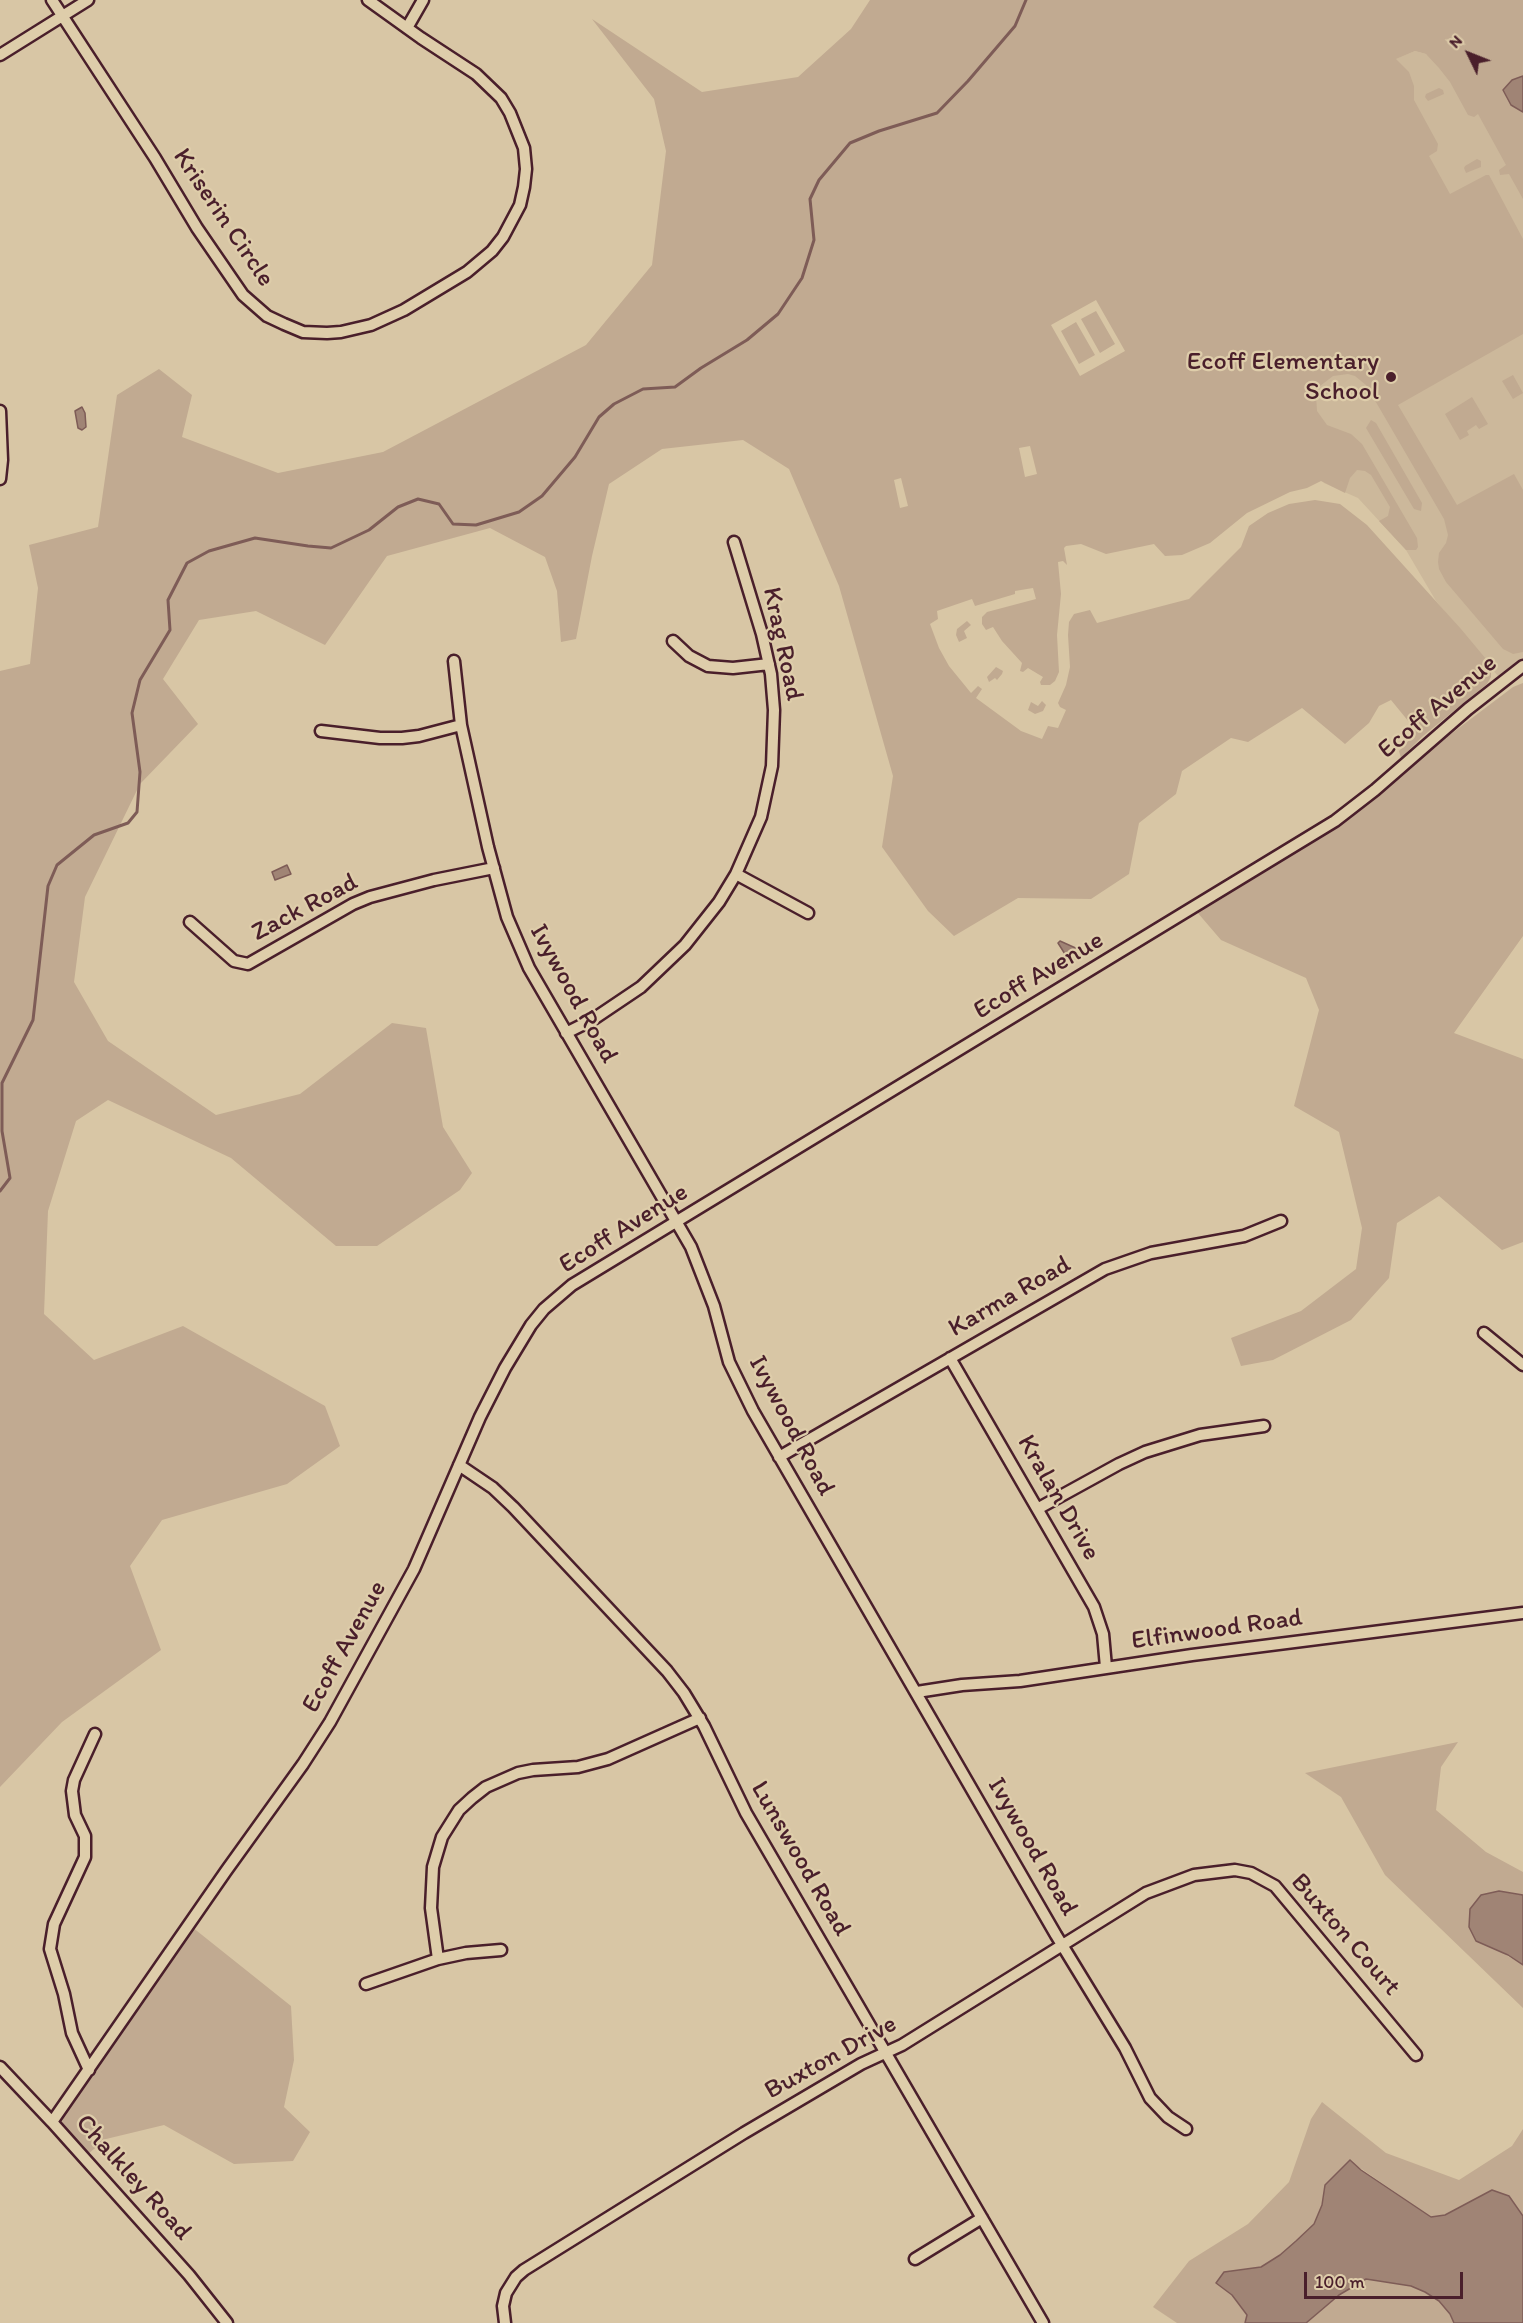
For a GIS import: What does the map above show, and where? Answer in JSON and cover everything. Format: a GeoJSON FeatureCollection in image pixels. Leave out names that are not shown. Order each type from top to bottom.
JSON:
{"type":"FeatureCollection","features":[{"type":"Feature","properties":{"kind":"street","name":"Kriserin Circle"},"geometry":{"type":"LineString","coordinates":[[52,0],[155,158],[197,228],[243,295],[267,316],[284,324],[303,332],[327,333],[371,325],[412,305],[467,272],[492,251],[513,221],[522,196],[526,169],[524,148],[515,122],[501,98],[476,74],[368,0]]}},
{"type":"Feature","properties":{"kind":"street"},"geometry":{"type":"LineString","coordinates":[[0,55],[88,0]]}},
{"type":"Feature","properties":{"kind":"street"},"geometry":{"type":"LineString","coordinates":[[407,28],[423,0]]}},
{"type":"Feature","properties":{"kind":"street"},"geometry":{"type":"LineString","coordinates":[[0,411],[2,462],[0,479]]}},
{"type":"Feature","properties":{"kind":"street","name":"Krag Road"},"geometry":{"type":"LineString","coordinates":[[566,1033],[620,1003],[664,967],[705,922],[736,874],[760,817],[772,766],[774,710],[769,664],[762,634],[734,542]]}},
{"type":"Feature","properties":{"kind":"street"},"geometry":{"type":"LineString","coordinates":[[673,641],[689,656],[708,666],[733,668],[769,664]]}},
{"type":"Feature","properties":{"kind":"street","name":"Ivywood Road"},"geometry":{"type":"LineString","coordinates":[[454,661],[461,725],[494,868],[507,917],[518,946],[566,1033],[677,1221],[704,1276],[729,1362],[738,1384],[779,1457],[1063,1946],[1125,2048],[1150,2098],[1168,2117],[1186,2130]]}},
{"type":"Feature","properties":{"kind":"street","name":"Ecoff Avenue"},"geometry":{"type":"LineString","coordinates":[[52,2122],[330,1722],[414,1569],[482,1413],[531,1325],[544,1309],[572,1285],[1335,821],[1375,790],[1468,709],[1523,666]]}},
{"type":"Feature","properties":{"kind":"street"},"geometry":{"type":"LineString","coordinates":[[321,731],[380,738],[402,738],[461,725]]}},
{"type":"Feature","properties":{"kind":"street","name":"Zack Road"},"geometry":{"type":"LineString","coordinates":[[190,922],[234,961],[248,964],[369,897],[428,881],[494,868]]}},
{"type":"Feature","properties":{"kind":"street"},"geometry":{"type":"LineString","coordinates":[[736,874],[808,913]]}},
{"type":"Feature","properties":{"kind":"street","name":"Karma Road"},"geometry":{"type":"LineString","coordinates":[[779,1457],[1105,1269],[1151,1253],[1244,1236],[1262,1231],[1281,1221]]}},
{"type":"Feature","properties":{"kind":"street"},"geometry":{"type":"LineString","coordinates":[[1484,1333],[1523,1365]]}},
{"type":"Feature","properties":{"kind":"street","name":"Kralan Drive"},"geometry":{"type":"LineString","coordinates":[[950,1358],[1039,1508],[1094,1607],[1103,1634],[1106,1667]]}},
{"type":"Feature","properties":{"kind":"street"},"geometry":{"type":"LineString","coordinates":[[1039,1508],[1145,1452],[1200,1435],[1264,1426]]}},
{"type":"Feature","properties":{"kind":"street","name":"Lunswood Road"},"geometry":{"type":"LineString","coordinates":[[459,1465],[493,1488],[513,1507],[667,1671],[700,1718],[746,1813],[1043,2323]]}},
{"type":"Feature","properties":{"kind":"street","name":"Elfinwood Road"},"geometry":{"type":"LineString","coordinates":[[917,1692],[962,1685],[1020,1682],[1106,1667],[1523,1612]]}},
{"type":"Feature","properties":{"kind":"street"},"geometry":{"type":"LineString","coordinates":[[438,1959],[431,1908],[433,1867],[445,1831],[459,1810],[472,1798],[486,1787],[518,1773],[578,1767],[608,1759],[700,1718]]}},
{"type":"Feature","properties":{"kind":"street"},"geometry":{"type":"LineString","coordinates":[[89,2070],[72,2033],[64,1994],[52,1961],[50,1948],[54,1924],[85,1857],[85,1836],[75,1815],[72,1791],[74,1780],[95,1734]]}},
{"type":"Feature","properties":{"kind":"street","name":"Buxton Court"},"geometry":{"type":"LineString","coordinates":[[1063,1946],[1146,1893],[1167,1884],[1194,1875],[1221,1870],[1251,1873],[1275,1886],[1285,1896],[1416,2055]]}},
{"type":"Feature","properties":{"kind":"street","name":"Buxton Drive"},"geometry":{"type":"LineString","coordinates":[[506,2323],[503,2306],[506,2293],[516,2277],[831,2081],[902,2045],[1063,1946]]}},
{"type":"Feature","properties":{"kind":"street"},"geometry":{"type":"LineString","coordinates":[[366,1983],[438,1959],[466,1953],[501,1950]]}},
{"type":"Feature","properties":{"kind":"street","name":"Chalkley Road"},"geometry":{"type":"LineString","coordinates":[[0,2067],[189,2275],[227,2323]]}},
{"type":"Feature","properties":{"kind":"street"},"geometry":{"type":"LineString","coordinates":[[915,2259],[982,2218]]}},
{"type":"Feature","properties":{"kind":"shaded area"},"geometry":{"type":"Polygon","coordinates":[[[870,0],[1523,0],[1523,199],[1509,174],[1500,175],[1499,170],[1506,165],[1478,114],[1474,117],[1468,115],[1450,82],[1439,68],[1426,54],[1415,51],[1396,59],[1409,72],[1414,86],[1414,100],[1438,144],[1437,151],[1429,156],[1450,194],[1489,175],[1523,239],[1523,334],[1398,405],[1457,505],[1514,474],[1523,490],[1523,652],[1513,654],[1503,649],[1446,582],[1438,562],[1439,553],[1448,535],[1444,519],[1366,385],[1355,376],[1348,374],[1333,376],[1320,386],[1316,395],[1317,411],[1327,425],[1351,434],[1362,444],[1417,538],[1416,550],[1406,550],[1379,521],[1388,516],[1390,507],[1371,475],[1357,470],[1350,478],[1345,493],[1321,481],[1307,488],[1290,492],[1247,513],[1210,543],[1182,555],[1165,556],[1154,544],[1106,554],[1081,544],[1066,546],[1064,548],[1067,565],[1063,561],[1058,562],[1061,594],[1057,635],[1059,672],[1055,681],[1050,685],[1041,685],[1043,677],[1028,668],[1023,672],[1020,671],[1022,663],[993,627],[986,630],[982,624],[982,617],[987,612],[1036,599],[1033,588],[1015,591],[1015,594],[975,606],[972,599],[937,611],[938,619],[930,624],[939,648],[949,666],[971,693],[978,686],[982,689],[976,698],[1021,731],[1042,739],[1048,726],[1058,728],[1066,710],[1058,703],[1066,685],[1070,667],[1068,635],[1069,622],[1074,614],[1090,610],[1097,623],[1189,599],[1241,547],[1249,526],[1268,513],[1289,504],[1315,500],[1340,504],[1367,525],[1486,659],[1491,670],[1491,677],[1487,684],[1423,736],[1401,758],[1399,751],[1414,735],[1409,722],[1391,700],[1379,706],[1369,723],[1345,744],[1302,708],[1248,742],[1231,738],[1182,771],[1176,794],[1139,823],[1129,874],[1091,899],[1018,898],[954,936],[928,911],[882,847],[893,776],[839,586],[789,469],[743,440],[662,449],[609,484],[576,639],[561,642],[557,591],[545,557],[490,528],[387,556],[325,645],[256,611],[199,620],[163,679],[198,724],[140,784],[85,897],[74,982],[108,1041],[216,1115],[300,1094],[392,1023],[426,1028],[443,1127],[472,1173],[460,1190],[377,1246],[336,1246],[231,1158],[108,1100],[76,1121],[48,1211],[44,1314],[94,1360],[183,1326],[325,1406],[340,1446],[287,1484],[162,1520],[130,1566],[161,1650],[62,1722],[0,1787],[0,671],[30,664],[38,588],[29,545],[98,527],[117,395],[159,369],[192,395],[182,437],[278,473],[383,452],[586,345],[652,265],[666,151],[654,99],[592,19],[702,92],[798,77],[851,29],[870,0]],[[1096,300],[1051,325],[1080,376],[1125,351],[1096,300]],[[1030,446],[1019,448],[1025,477],[1037,474],[1030,446]],[[901,478],[894,480],[900,508],[908,506],[901,478]]]}},
{"type":"Feature","properties":{"kind":"shaded area","name":"Ecoff Elementary School"},"geometry":{"type":"Polygon","coordinates":[[[1415,51],[1472,67],[1523,162],[1523,666],[1502,681],[1436,601],[1406,550],[1358,498],[1324,483],[1260,396],[1308,95],[1415,51]]]}},
{"type":"Feature","properties":{"kind":"shaded area"},"geometry":{"type":"Polygon","coordinates":[[[1523,76],[1523,112],[1511,105],[1503,90],[1512,80],[1523,76]]]}},
{"type":"Feature","properties":{"kind":"shaded area"},"geometry":{"type":"Polygon","coordinates":[[[1439,88],[1444,94],[1428,101],[1426,94],[1439,88]]]}},
{"type":"Feature","properties":{"kind":"shaded area"},"geometry":{"type":"Polygon","coordinates":[[[1477,159],[1481,161],[1481,167],[1466,173],[1465,166],[1477,159]]]}},
{"type":"Feature","properties":{"kind":"shaded area"},"geometry":{"type":"Polygon","coordinates":[[[1096,311],[1115,344],[1100,353],[1081,319],[1096,311]]]}},
{"type":"Feature","properties":{"kind":"shaded area"},"geometry":{"type":"Polygon","coordinates":[[[1076,322],[1095,355],[1079,364],[1061,331],[1076,322]]]}},
{"type":"Feature","properties":{"kind":"shaded area"},"geometry":{"type":"Polygon","coordinates":[[[1513,375],[1523,393],[1513,399],[1502,381],[1513,375]]]}},
{"type":"Feature","properties":{"kind":"shaded area"},"geometry":{"type":"Polygon","coordinates":[[[1472,397],[1488,424],[1479,429],[1476,425],[1467,431],[1469,435],[1460,440],[1445,414],[1472,397]]]}},
{"type":"Feature","properties":{"kind":"shaded area"},"geometry":{"type":"Polygon","coordinates":[[[82,407],[86,427],[82,430],[78,428],[75,411],[82,407]]]}},
{"type":"Feature","properties":{"kind":"shaded area"},"geometry":{"type":"Polygon","coordinates":[[[1371,420],[1376,423],[1422,503],[1421,511],[1414,509],[1366,428],[1371,420]]]}},
{"type":"Feature","properties":{"kind":"shaded area"},"geometry":{"type":"Polygon","coordinates":[[[967,621],[971,625],[964,631],[967,638],[959,642],[956,635],[957,629],[967,621]]]}},
{"type":"Feature","properties":{"kind":"shaded area"},"geometry":{"type":"Polygon","coordinates":[[[996,667],[1003,671],[1002,674],[997,680],[995,678],[989,682],[987,677],[996,667]]]}},
{"type":"Feature","properties":{"kind":"shaded area"},"geometry":{"type":"Polygon","coordinates":[[[1523,683],[1523,936],[1454,1033],[1523,1059],[1523,1242],[1502,1250],[1439,1196],[1397,1223],[1389,1278],[1351,1320],[1273,1360],[1241,1366],[1231,1338],[1301,1311],[1356,1269],[1362,1228],[1339,1132],[1294,1106],[1319,1010],[1306,978],[1221,940],[1197,912],[1338,824],[1383,791],[1447,737],[1513,687],[1523,683]]]}},
{"type":"Feature","properties":{"kind":"shaded area"},"geometry":{"type":"Polygon","coordinates":[[[1042,701],[1046,705],[1043,711],[1035,714],[1028,710],[1031,702],[1038,706],[1042,701]]]}},
{"type":"Feature","properties":{"kind":"shaded area"},"geometry":{"type":"Polygon","coordinates":[[[287,865],[291,874],[275,880],[272,872],[287,865]]]}},
{"type":"Feature","properties":{"kind":"shaded area"},"geometry":{"type":"Polygon","coordinates":[[[1060,941],[1084,953],[1070,962],[1058,943],[1060,941]]]}},
{"type":"Feature","properties":{"kind":"shaded area"},"geometry":{"type":"Polygon","coordinates":[[[1458,1742],[1441,1767],[1436,1810],[1486,1852],[1523,1872],[1523,1895],[1499,1891],[1494,1948],[1523,1965],[1523,2008],[1385,1875],[1341,1797],[1305,1773],[1458,1742]]]}},
{"type":"Feature","properties":{"kind":"shaded area"},"geometry":{"type":"Polygon","coordinates":[[[1499,1891],[1523,1895],[1523,1965],[1508,1955],[1476,1941],[1469,1927],[1470,1909],[1481,1895],[1499,1891]]]}},
{"type":"Feature","properties":{"kind":"shaded area"},"geometry":{"type":"Polygon","coordinates":[[[192,1927],[291,2006],[294,2060],[284,2107],[310,2132],[293,2161],[234,2164],[164,2125],[106,2139],[88,2154],[65,2129],[62,2122],[65,2112],[192,1927]]]}},
{"type":"Feature","properties":{"kind":"shaded area"},"geometry":{"type":"Polygon","coordinates":[[[1322,2102],[1386,2153],[1459,2180],[1512,2146],[1523,2129],[1523,2216],[1509,2196],[1492,2190],[1445,2215],[1431,2217],[1350,2161],[1325,2185],[1322,2205],[1314,2224],[1296,2241],[1261,2267],[1224,2272],[1216,2283],[1232,2295],[1247,2316],[1245,2323],[1177,2323],[1153,2307],[1189,2261],[1248,2224],[1289,2182],[1311,2119],[1322,2102]]]}},
{"type":"Feature","properties":{"kind":"shaded area"},"geometry":{"type":"Polygon","coordinates":[[[1350,2160],[1361,2170],[1431,2217],[1445,2215],[1492,2190],[1509,2196],[1523,2216],[1523,2323],[1454,2323],[1439,2301],[1425,2292],[1411,2286],[1366,2279],[1339,2295],[1306,2323],[1245,2323],[1247,2315],[1232,2295],[1216,2283],[1224,2272],[1261,2267],[1296,2241],[1314,2224],[1322,2205],[1325,2185],[1350,2160]]]}},
{"type":"Feature","properties":{"kind":"shaded area"},"geometry":{"type":"Polygon","coordinates":[[[1366,2279],[1411,2286],[1425,2292],[1439,2301],[1454,2323],[1306,2323],[1339,2295],[1366,2279]]]}},
{"type":"Feature","properties":{"kind":"waterway"},"geometry":{"type":"LineString","coordinates":[[0,1191],[10,1178],[2,1131],[2,1083],[33,1020],[48,886],[57,865],[94,835],[128,823],[137,812],[140,772],[132,713],[140,680],[170,630],[168,600],[187,563],[209,551],[255,538],[331,548],[369,530],[398,507],[418,499],[439,504],[453,524],[476,525],[519,512],[542,496],[575,457],[599,417],[614,404],[643,389],[675,387],[747,340],[778,314],[802,278],[814,240],[810,199],[819,180],[850,143],[879,131],[937,113],[1015,26],[1026,0]]}},
{"type":"Feature","properties":{"kind":"place","name":"Ecoff Elementary School"},"geometry":{"type":"Point","coordinates":[1391,377]}}]}
